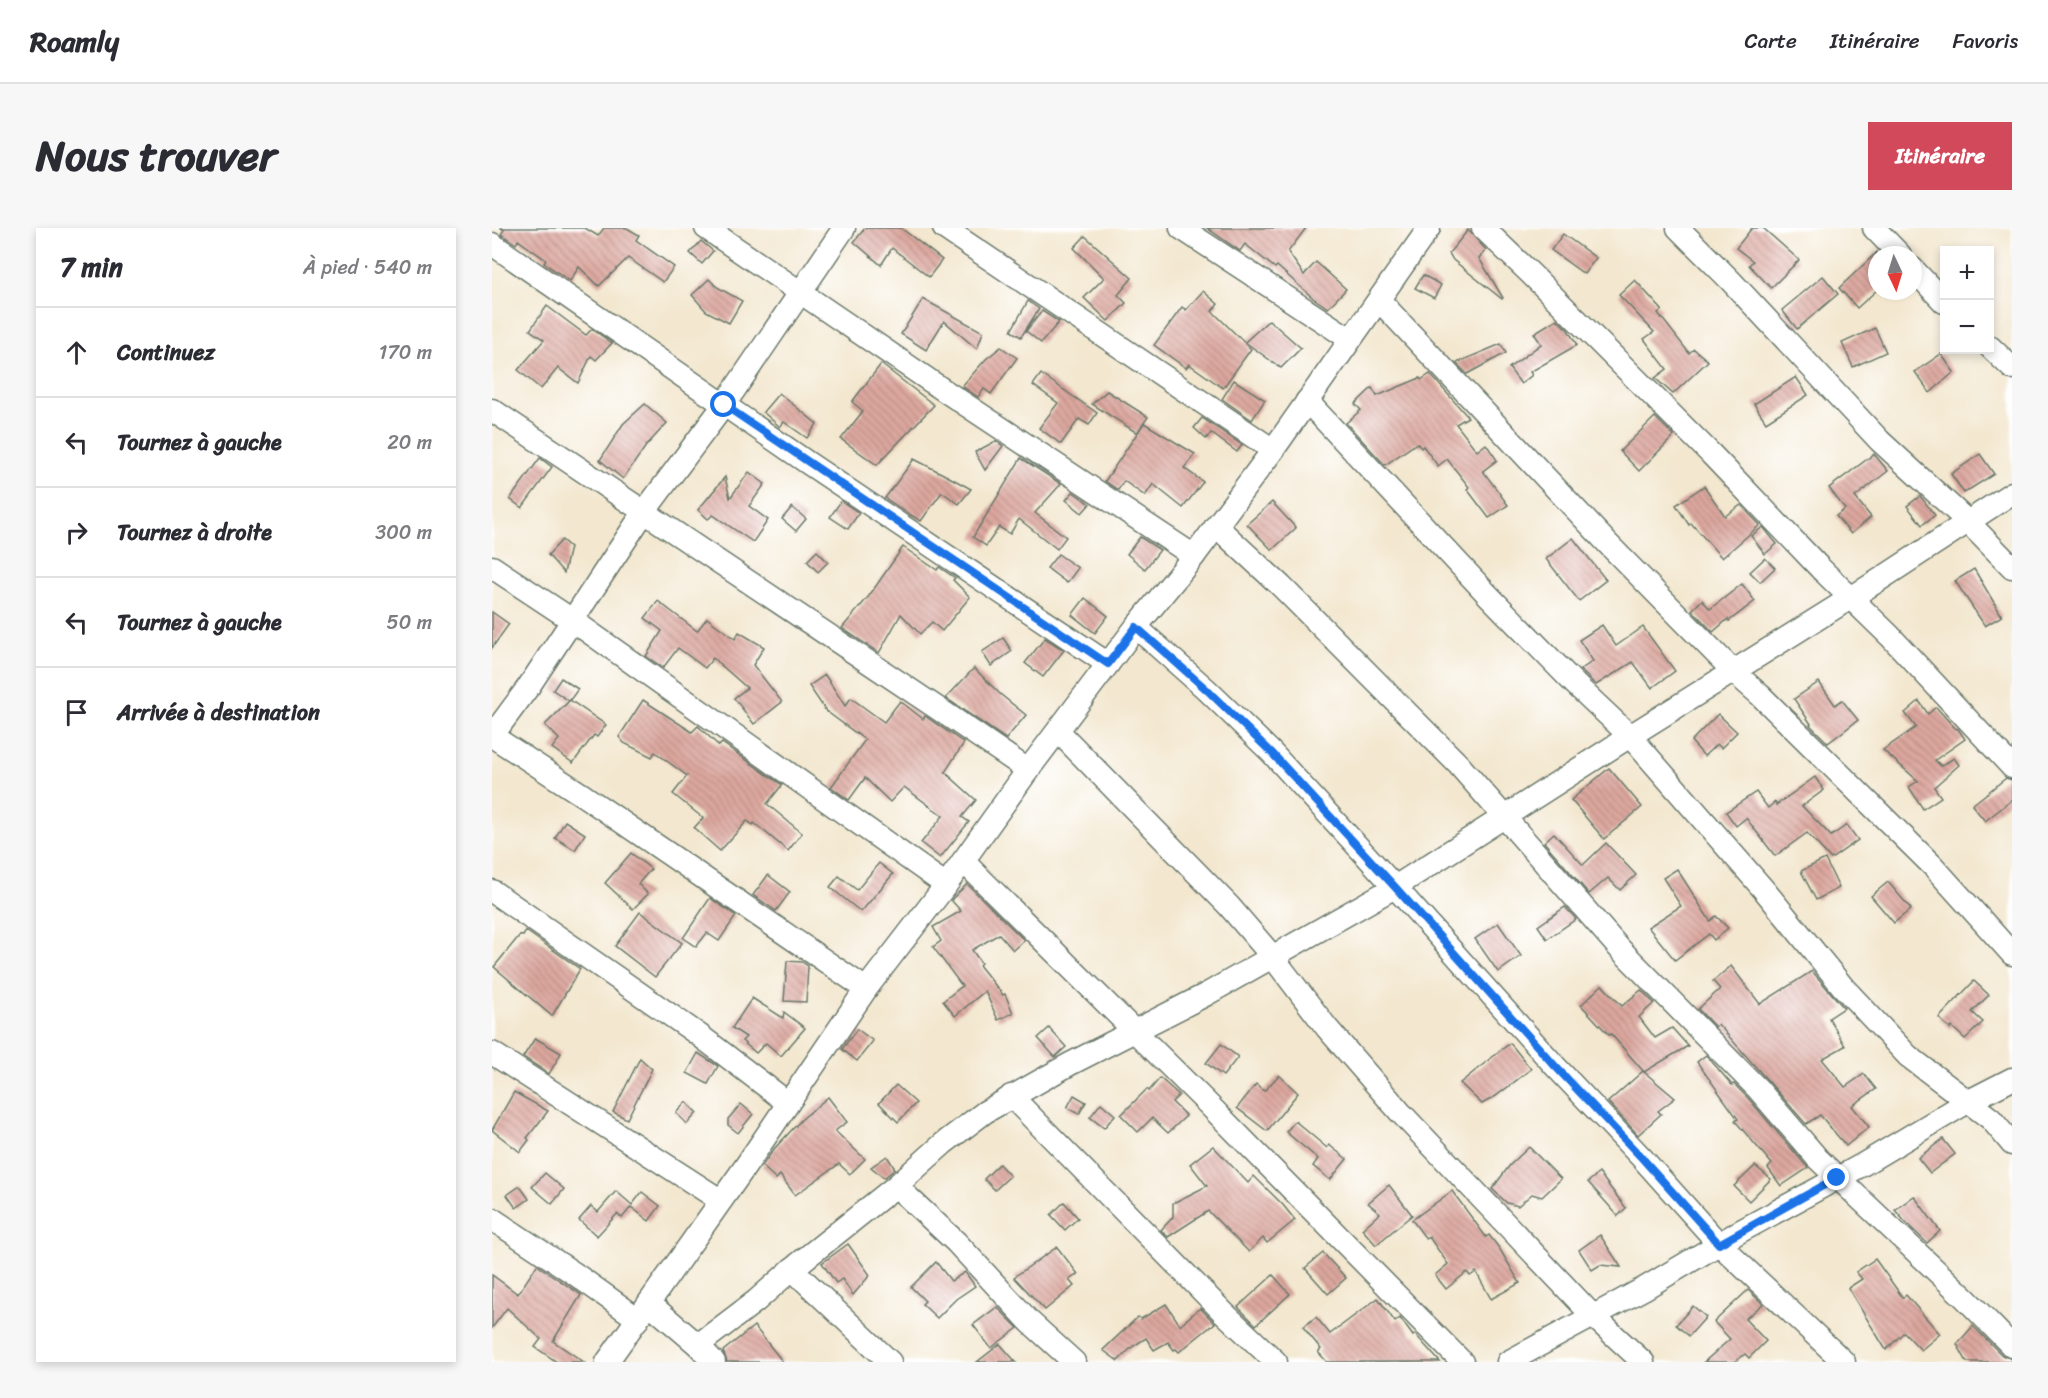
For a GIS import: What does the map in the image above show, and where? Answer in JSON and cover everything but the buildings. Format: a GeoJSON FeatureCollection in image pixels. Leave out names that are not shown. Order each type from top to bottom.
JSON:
{"type":"FeatureCollection","features":[{"type":"Feature","properties":{"kind":"street"},"geometry":{"type":"LineString","coordinates":[[706,228],[939,387],[1194,556]]}},
{"type":"Feature","properties":{"kind":"street"},"geometry":{"type":"LineString","coordinates":[[844,228],[724,405],[644,512],[529,686],[492,736],[867,989]]}},
{"type":"Feature","properties":{"kind":"street"},"geometry":{"type":"LineString","coordinates":[[944,228],[1273,450]]}},
{"type":"Feature","properties":{"kind":"street"},"geometry":{"type":"LineString","coordinates":[[1180,228],[1350,339]]}},
{"type":"Feature","properties":{"kind":"street"},"geometry":{"type":"LineString","coordinates":[[1483,228],[1851,597],[2012,767]]}},
{"type":"Feature","properties":{"kind":"street"},"geometry":{"type":"LineString","coordinates":[[1678,228],[1730,280],[1880,441],[1967,521],[2012,567]]}},
{"type":"Feature","properties":{"kind":"street"},"geometry":{"type":"LineString","coordinates":[[1874,228],[1891,246]]}},
{"type":"Feature","properties":{"kind":"street"},"geometry":{"type":"LineString","coordinates":[[607,1362],[867,989],[946,885],[1028,770],[1273,450],[1426,229]]}},
{"type":"Feature","properties":{"kind":"street"},"geometry":{"type":"LineString","coordinates":[[492,244],[724,405],[1108,664]]}},
{"type":"Feature","properties":{"kind":"street"},"geometry":{"type":"LineString","coordinates":[[1922,279],[1942,300]]}},
{"type":"Feature","properties":{"kind":"street"},"geometry":{"type":"LineString","coordinates":[[1378,300],[1610,546],[1734,672],[1761,695],[1933,866],[2012,954]]}},
{"type":"Feature","properties":{"kind":"street"},"geometry":{"type":"LineString","coordinates":[[1994,352],[2012,368]]}},
{"type":"Feature","properties":{"kind":"street"},"geometry":{"type":"LineString","coordinates":[[1306,401],[1488,595],[1576,685],[1630,736],[1765,891],[1843,987],[1908,1056],[1991,1119],[2012,1144]]}},
{"type":"Feature","properties":{"kind":"street"},"geometry":{"type":"LineString","coordinates":[[492,410],[1028,770]]}},
{"type":"Feature","properties":{"kind":"street"},"geometry":{"type":"LineString","coordinates":[[698,1345],[756,1301],[792,1269],[896,1186],[944,1143],[985,1112],[1011,1096],[1206,994],[1395,887],[2012,493]]}},
{"type":"Feature","properties":{"kind":"street"},"geometry":{"type":"LineString","coordinates":[[1216,526],[1281,586],[1458,764],[1619,948],[1758,1089],[1818,1159],[1966,1299],[2012,1346]]}},
{"type":"Feature","properties":{"kind":"street"},"geometry":{"type":"LineString","coordinates":[[492,567],[572,620],[946,885]]}},
{"type":"Feature","properties":{"kind":"street"},"geometry":{"type":"LineString","coordinates":[[1136,627],[1206,689],[1271,752],[1719,1244],[1844,1362]]}},
{"type":"Feature","properties":{"kind":"street"},"geometry":{"type":"LineString","coordinates":[[1058,731],[1229,906],[1272,956],[1327,1028],[1393,1103],[1592,1315],[1643,1362]]}},
{"type":"Feature","properties":{"kind":"street"},"geometry":{"type":"LineString","coordinates":[[963,861],[1210,1106],[1462,1362]]}},
{"type":"Feature","properties":{"kind":"street"},"geometry":{"type":"LineString","coordinates":[[492,891],[699,1035],[788,1103]]}},
{"type":"Feature","properties":{"kind":"street"},"geometry":{"type":"LineString","coordinates":[[492,1053],[720,1200]]}},
{"type":"Feature","properties":{"kind":"street"},"geometry":{"type":"LineString","coordinates":[[1508,1362],[1645,1288],[2012,1078]]}},
{"type":"Feature","properties":{"kind":"street"},"geometry":{"type":"LineString","coordinates":[[1011,1096],[1206,1296],[1276,1362]]}},
{"type":"Feature","properties":{"kind":"street"},"geometry":{"type":"LineString","coordinates":[[896,1186],[956,1242],[1030,1322],[1074,1362]]}},
{"type":"Feature","properties":{"kind":"street"},"geometry":{"type":"LineString","coordinates":[[492,1219],[575,1274],[644,1311],[698,1345],[714,1362]]}},
{"type":"Feature","properties":{"kind":"street"},"geometry":{"type":"LineString","coordinates":[[792,1269],[890,1362]]}},
{"type":"Feature","properties":{"kind":"route"},"geometry":{"type":"LineString","coordinates":[[724,405],[1108,664],[1136,627],[1206,689],[1271,752],[1719,1244],[1837,1178]]}}]}
